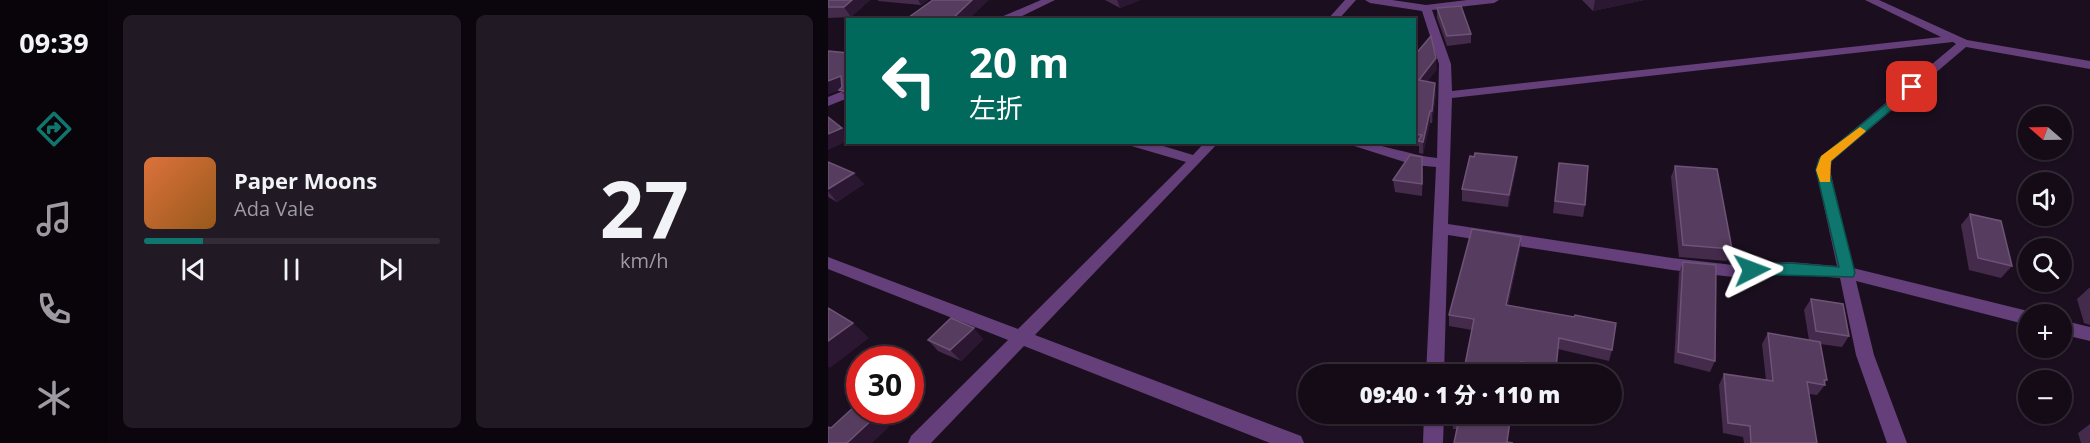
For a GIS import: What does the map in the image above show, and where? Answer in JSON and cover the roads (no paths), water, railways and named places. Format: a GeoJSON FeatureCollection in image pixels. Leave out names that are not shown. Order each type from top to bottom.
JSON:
{"type":"FeatureCollection","features":[{"type":"Feature","properties":{"kind":"street"},"geometry":{"type":"LineString","coordinates":[[1008,18],[1050,0]]}},
{"type":"Feature","properties":{"kind":"street"},"geometry":{"type":"LineString","coordinates":[[1334,18],[1351,0]]}},
{"type":"Feature","properties":{"kind":"street"},"geometry":{"type":"LineString","coordinates":[[1370,0],[1425,8],[1494,0]]}},
{"type":"Feature","properties":{"kind":"street"},"geometry":{"type":"LineString","coordinates":[[1869,0],[1957,41],[2090,64]]}},
{"type":"Feature","properties":{"kind":"street"},"geometry":{"type":"LineString","coordinates":[[1425,8],[1444,64],[1446,95],[1435,364]]}},
{"type":"Feature","properties":{"kind":"street"},"geometry":{"type":"LineString","coordinates":[[1446,95],[1957,41]]}},
{"type":"Feature","properties":{"kind":"street"},"geometry":{"type":"LineString","coordinates":[[1897,443],[1865,355],[1823,170],[1826,159],[1957,41]]}},
{"type":"Feature","properties":{"kind":"street"},"geometry":{"type":"LineString","coordinates":[[828,102],[846,94]]}},
{"type":"Feature","properties":{"kind":"street"},"geometry":{"type":"LineString","coordinates":[[1140,144],[1196,160]]}},
{"type":"Feature","properties":{"kind":"street"},"geometry":{"type":"LineString","coordinates":[[918,443],[1211,144]]}},
{"type":"Feature","properties":{"kind":"street"},"geometry":{"type":"LineString","coordinates":[[1362,144],[1405,158],[1442,163]]}},
{"type":"Feature","properties":{"kind":"street"},"geometry":{"type":"LineString","coordinates":[[1440,228],[1672,264],[1733,271],[1790,268],[1848,273],[2018,316]]}},
{"type":"Feature","properties":{"kind":"street"},"geometry":{"type":"LineString","coordinates":[[828,263],[1294,443]]}},
{"type":"Feature","properties":{"kind":"street"},"geometry":{"type":"LineString","coordinates":[[2072,330],[2090,334]]}},
{"type":"Feature","properties":{"kind":"street"},"geometry":{"type":"LineString","coordinates":[[1433,443],[1434,424]]}}]}
